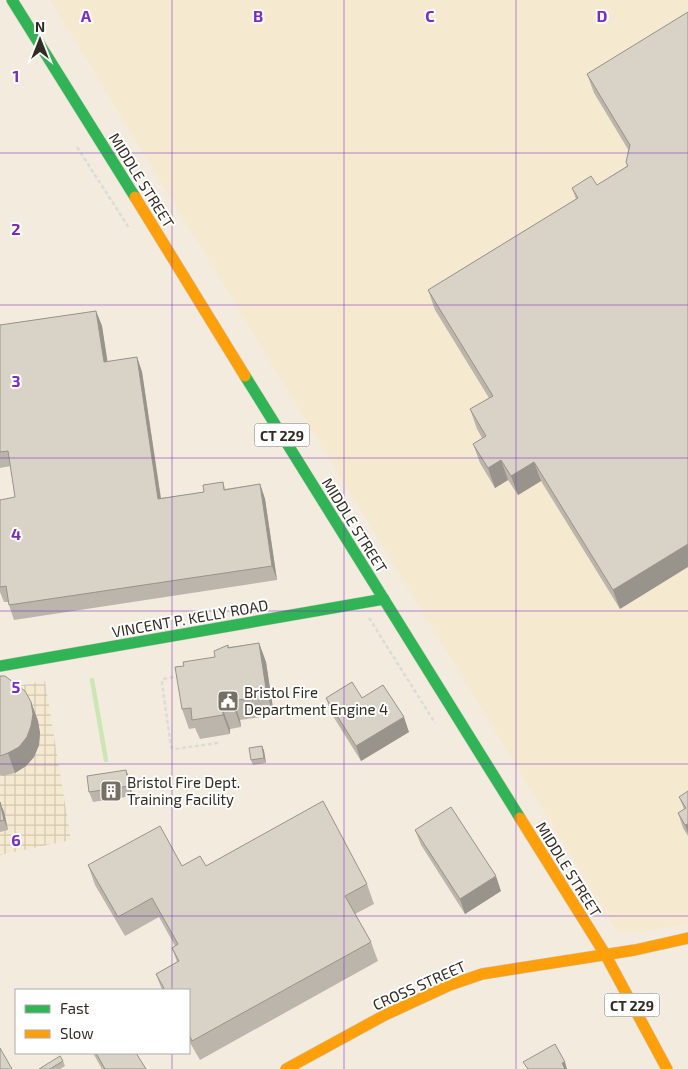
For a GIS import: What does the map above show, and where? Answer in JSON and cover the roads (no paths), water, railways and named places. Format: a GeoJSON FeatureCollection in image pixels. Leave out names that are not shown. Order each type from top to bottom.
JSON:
{"type":"FeatureCollection","features":[{"type":"Feature","properties":{"kind":"main road","name":"MIDDLE STREET"},"geometry":{"type":"LineString","coordinates":[[12,0],[605,954],[667,1069]]}},
{"type":"Feature","properties":{"kind":"main road","name":"VINCENT P. KELLY ROAD"},"geometry":{"type":"LineString","coordinates":[[0,666],[384,599]]}},
{"type":"Feature","properties":{"kind":"main road","name":"CROSS STREET"},"geometry":{"type":"LineString","coordinates":[[286,1069],[385,1015],[482,974],[688,938]]}},
{"type":"Feature","properties":{"kind":"waterway"},"geometry":{"type":"LineString","coordinates":[[92,680],[106,760]]}},
{"type":"Feature","properties":{"kind":"place","name":"Bristol Fire Department Engine 4"},"geometry":{"type":"Point","coordinates":[228,701]}},
{"type":"Feature","properties":{"kind":"place","name":"Bristol Fire Dept. Training Facility"},"geometry":{"type":"Point","coordinates":[111,791]}}]}
